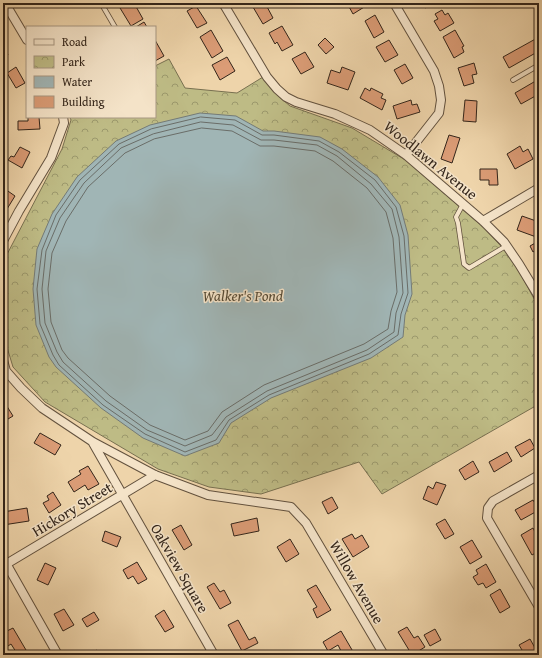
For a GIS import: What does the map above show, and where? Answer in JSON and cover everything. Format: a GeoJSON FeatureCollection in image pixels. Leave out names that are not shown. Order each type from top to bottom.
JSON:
{"type":"FeatureCollection","features":[{"type":"Feature","properties":{"kind":"street"},"geometry":{"type":"LineString","coordinates":[[6,3],[26,38]]}},
{"type":"Feature","properties":{"kind":"street","name":"Woodlawn Avenue"},"geometry":{"type":"LineString","coordinates":[[223,3],[258,62],[277,89],[286,97],[296,102],[335,114],[370,130],[406,155],[483,221],[506,246],[539,298]]}},
{"type":"Feature","properties":{"kind":"street"},"geometry":{"type":"LineString","coordinates":[[394,3],[434,71],[439,86],[441,100],[438,113],[406,155]]}},
{"type":"Feature","properties":{"kind":"street"},"geometry":{"type":"LineString","coordinates":[[3,240],[51,158],[64,123],[63,118]]}},
{"type":"Feature","properties":{"kind":"street"},"geometry":{"type":"LineString","coordinates":[[483,221],[539,188]]}},
{"type":"Feature","properties":{"kind":"street"},"geometry":{"type":"LineString","coordinates":[[3,360],[5,372]]}},
{"type":"Feature","properties":{"kind":"street","name":"Willow Avenue"},"geometry":{"type":"LineString","coordinates":[[5,372],[42,408],[93,442],[155,475],[208,495],[291,507],[306,523],[384,655]]}},
{"type":"Feature","properties":{"kind":"street","name":"Oakview Square"},"geometry":{"type":"LineString","coordinates":[[93,442],[214,655]]}},
{"type":"Feature","properties":{"kind":"street","name":"Hickory Street"},"geometry":{"type":"LineString","coordinates":[[4,562],[155,475]]}},
{"type":"Feature","properties":{"kind":"street"},"geometry":{"type":"LineString","coordinates":[[539,475],[492,501],[488,508],[487,518],[539,608]]}},
{"type":"Feature","properties":{"kind":"street"},"geometry":{"type":"LineString","coordinates":[[4,562],[58,655]]}},
{"type":"Feature","properties":{"kind":"lane"},"geometry":{"type":"LineString","coordinates":[[101,3],[114,26]]}},
{"type":"Feature","properties":{"kind":"lane"},"geometry":{"type":"LineString","coordinates":[[513,80],[539,65]]}},
{"type":"Feature","properties":{"kind":"lane"},"geometry":{"type":"LineString","coordinates":[[463,204],[456,218],[464,264],[469,268],[506,246]]}},
{"type":"Feature","properties":{"kind":"green space","name":"Walker's Pond"},"geometry":{"type":"Polygon","coordinates":[[[169,59],[185,88],[237,93],[263,77],[276,94],[290,106],[352,128],[407,161],[484,228],[512,258],[539,308],[539,404],[382,494],[359,462],[261,494],[209,487],[158,469],[45,402],[13,367],[3,334],[3,262],[62,149],[70,118],[156,118],[156,66],[169,59]]]}},
{"type":"Feature","properties":{"kind":"water"},"geometry":{"type":"Polygon","coordinates":[[[200,113],[236,116],[263,131],[320,137],[342,149],[378,177],[400,205],[408,235],[412,294],[405,315],[403,337],[371,358],[271,398],[231,423],[219,443],[185,456],[143,438],[101,408],[56,367],[49,357],[36,325],[33,289],[37,249],[52,214],[77,177],[116,141],[150,125],[200,113]]]}},
{"type":"Feature","properties":{"kind":"building"},"geometry":{"type":"Polygon","coordinates":[[[117,3],[134,3],[143,19],[131,26],[117,3]]]}},
{"type":"Feature","properties":{"kind":"building"},"geometry":{"type":"Polygon","coordinates":[[[260,3],[265,3],[273,18],[263,24],[253,7],[260,3]]]}},
{"type":"Feature","properties":{"kind":"building"},"geometry":{"type":"Polygon","coordinates":[[[347,3],[369,3],[369,4],[353,14],[347,3]]]}},
{"type":"Feature","properties":{"kind":"building"},"geometry":{"type":"Polygon","coordinates":[[[422,3],[433,3],[425,8],[422,3]]]}},
{"type":"Feature","properties":{"kind":"building"},"geometry":{"type":"Polygon","coordinates":[[[196,6],[207,23],[197,28],[187,11],[196,6]]]}},
{"type":"Feature","properties":{"kind":"building"},"geometry":{"type":"Polygon","coordinates":[[[442,10],[445,15],[448,13],[454,23],[440,31],[434,21],[438,19],[435,14],[442,10]]]}},
{"type":"Feature","properties":{"kind":"building"},"geometry":{"type":"Polygon","coordinates":[[[375,15],[384,32],[374,38],[365,21],[375,15]]]}},
{"type":"Feature","properties":{"kind":"building"},"geometry":{"type":"Polygon","coordinates":[[[144,22],[146,26],[138,26],[144,22]]]}},
{"type":"Feature","properties":{"kind":"building"},"geometry":{"type":"Polygon","coordinates":[[[282,26],[293,45],[282,51],[277,42],[275,44],[269,33],[282,26]]]}},
{"type":"Feature","properties":{"kind":"building"},"geometry":{"type":"Polygon","coordinates":[[[211,30],[223,51],[212,58],[200,37],[211,30]]]}},
{"type":"Feature","properties":{"kind":"building"},"geometry":{"type":"Polygon","coordinates":[[[455,30],[464,46],[462,47],[464,52],[454,58],[443,37],[455,30]]]}},
{"type":"Feature","properties":{"kind":"building"},"geometry":{"type":"Polygon","coordinates":[[[539,37],[539,51],[509,68],[503,57],[539,37]]]}},
{"type":"Feature","properties":{"kind":"building"},"geometry":{"type":"Polygon","coordinates":[[[325,38],[334,47],[326,54],[318,45],[325,38]]]}},
{"type":"Feature","properties":{"kind":"building"},"geometry":{"type":"Polygon","coordinates":[[[389,40],[398,55],[385,62],[376,47],[389,40]]]}},
{"type":"Feature","properties":{"kind":"building"},"geometry":{"type":"Polygon","coordinates":[[[156,42],[164,56],[156,60],[156,42]]]}},
{"type":"Feature","properties":{"kind":"building"},"geometry":{"type":"Polygon","coordinates":[[[3,45],[8,55],[3,58],[3,45]]]}},
{"type":"Feature","properties":{"kind":"building"},"geometry":{"type":"Polygon","coordinates":[[[305,52],[314,67],[301,74],[292,59],[305,52]]]}},
{"type":"Feature","properties":{"kind":"building"},"geometry":{"type":"Polygon","coordinates":[[[227,57],[235,71],[220,80],[212,65],[227,57]]]}},
{"type":"Feature","properties":{"kind":"building"},"geometry":{"type":"Polygon","coordinates":[[[474,63],[477,74],[472,75],[474,83],[464,86],[458,68],[474,63]]]}},
{"type":"Feature","properties":{"kind":"building"},"geometry":{"type":"Polygon","coordinates":[[[405,64],[413,78],[402,84],[394,70],[405,64]]]}},
{"type":"Feature","properties":{"kind":"building"},"geometry":{"type":"Polygon","coordinates":[[[16,67],[25,83],[16,88],[7,73],[16,67]]]}},
{"type":"Feature","properties":{"kind":"building"},"geometry":{"type":"Polygon","coordinates":[[[342,67],[355,72],[348,90],[327,83],[331,70],[340,73],[342,67]]]}},
{"type":"Feature","properties":{"kind":"building"},"geometry":{"type":"Polygon","coordinates":[[[539,79],[539,94],[521,104],[515,93],[539,79]]]}},
{"type":"Feature","properties":{"kind":"building"},"geometry":{"type":"Polygon","coordinates":[[[365,88],[370,91],[371,88],[383,94],[381,98],[386,100],[382,110],[360,98],[365,88]]]}},
{"type":"Feature","properties":{"kind":"building"},"geometry":{"type":"Polygon","coordinates":[[[411,100],[412,105],[417,104],[420,112],[397,119],[393,106],[411,100]]]}},
{"type":"Feature","properties":{"kind":"building"},"geometry":{"type":"Polygon","coordinates":[[[465,100],[477,101],[476,122],[463,121],[465,100]]]}},
{"type":"Feature","properties":{"kind":"building"},"geometry":{"type":"Polygon","coordinates":[[[28,118],[39,118],[40,129],[18,130],[18,121],[28,121],[28,118]]]}},
{"type":"Feature","properties":{"kind":"building"},"geometry":{"type":"Polygon","coordinates":[[[449,135],[460,138],[452,163],[441,159],[449,135]]]}},
{"type":"Feature","properties":{"kind":"building"},"geometry":{"type":"Polygon","coordinates":[[[520,146],[523,152],[528,149],[533,159],[515,169],[507,154],[520,146]]]}},
{"type":"Feature","properties":{"kind":"building"},"geometry":{"type":"Polygon","coordinates":[[[20,147],[30,152],[22,168],[8,160],[11,156],[14,157],[20,147]]]}},
{"type":"Feature","properties":{"kind":"building"},"geometry":{"type":"Polygon","coordinates":[[[480,169],[497,169],[498,185],[489,185],[489,180],[480,180],[480,169]]]}},
{"type":"Feature","properties":{"kind":"building"},"geometry":{"type":"Polygon","coordinates":[[[5,189],[15,196],[7,209],[3,206],[3,192],[5,189]]]}},
{"type":"Feature","properties":{"kind":"building"},"geometry":{"type":"Polygon","coordinates":[[[522,216],[539,222],[539,238],[517,230],[522,216]]]}},
{"type":"Feature","properties":{"kind":"building"},"geometry":{"type":"Polygon","coordinates":[[[537,242],[539,248],[533,252],[530,246],[537,242]]]}},
{"type":"Feature","properties":{"kind":"building"},"geometry":{"type":"Polygon","coordinates":[[[3,400],[13,416],[3,422],[3,400]]]}},
{"type":"Feature","properties":{"kind":"building"},"geometry":{"type":"Polygon","coordinates":[[[40,433],[61,445],[55,455],[34,443],[40,433]]]}},
{"type":"Feature","properties":{"kind":"building"},"geometry":{"type":"Polygon","coordinates":[[[530,439],[535,448],[521,457],[515,447],[530,439]]]}},
{"type":"Feature","properties":{"kind":"building"},"geometry":{"type":"Polygon","coordinates":[[[507,452],[512,461],[494,472],[489,462],[507,452]]]}},
{"type":"Feature","properties":{"kind":"building"},"geometry":{"type":"Polygon","coordinates":[[[473,461],[479,472],[465,480],[459,470],[473,461]]]}},
{"type":"Feature","properties":{"kind":"building"},"geometry":{"type":"Polygon","coordinates":[[[88,466],[99,484],[88,490],[85,485],[74,492],[68,482],[81,474],[79,471],[88,466]]]}},
{"type":"Feature","properties":{"kind":"building"},"geometry":{"type":"Polygon","coordinates":[[[436,482],[446,485],[437,505],[423,499],[428,486],[433,489],[436,482]]]}},
{"type":"Feature","properties":{"kind":"building"},"geometry":{"type":"Polygon","coordinates":[[[53,492],[61,505],[49,513],[43,503],[49,500],[47,496],[53,492]]]}},
{"type":"Feature","properties":{"kind":"building"},"geometry":{"type":"Polygon","coordinates":[[[332,497],[338,508],[328,514],[322,502],[332,497]]]}},
{"type":"Feature","properties":{"kind":"building"},"geometry":{"type":"Polygon","coordinates":[[[533,500],[539,510],[521,520],[515,510],[533,500]]]}},
{"type":"Feature","properties":{"kind":"building"},"geometry":{"type":"Polygon","coordinates":[[[27,508],[29,521],[3,525],[3,512],[27,508]]]}},
{"type":"Feature","properties":{"kind":"building"},"geometry":{"type":"Polygon","coordinates":[[[257,518],[259,531],[234,536],[231,524],[257,518]]]}},
{"type":"Feature","properties":{"kind":"building"},"geometry":{"type":"Polygon","coordinates":[[[445,519],[454,534],[445,539],[436,524],[445,519]]]}},
{"type":"Feature","properties":{"kind":"building"},"geometry":{"type":"Polygon","coordinates":[[[181,525],[192,545],[184,550],[172,530],[181,525]]]}},
{"type":"Feature","properties":{"kind":"building"},"geometry":{"type":"Polygon","coordinates":[[[533,528],[538,538],[535,540],[539,547],[539,551],[532,555],[521,535],[533,528]]]}},
{"type":"Feature","properties":{"kind":"building"},"geometry":{"type":"Polygon","coordinates":[[[105,531],[121,537],[117,547],[102,541],[105,531]]]}},
{"type":"Feature","properties":{"kind":"building"},"geometry":{"type":"Polygon","coordinates":[[[352,534],[355,539],[362,535],[369,547],[353,557],[342,539],[352,534]]]}},
{"type":"Feature","properties":{"kind":"building"},"geometry":{"type":"Polygon","coordinates":[[[290,539],[299,554],[286,562],[277,547],[290,539]]]}},
{"type":"Feature","properties":{"kind":"building"},"geometry":{"type":"Polygon","coordinates":[[[472,540],[482,557],[470,564],[460,547],[472,540]]]}},
{"type":"Feature","properties":{"kind":"building"},"geometry":{"type":"Polygon","coordinates":[[[137,562],[147,579],[138,584],[133,576],[128,579],[123,570],[137,562]]]}},
{"type":"Feature","properties":{"kind":"building"},"geometry":{"type":"Polygon","coordinates":[[[45,563],[56,568],[48,585],[37,580],[45,563]]]}},
{"type":"Feature","properties":{"kind":"building"},"geometry":{"type":"Polygon","coordinates":[[[486,564],[496,582],[486,588],[483,583],[478,585],[473,577],[478,574],[476,570],[486,564]]]}},
{"type":"Feature","properties":{"kind":"building"},"geometry":{"type":"Polygon","coordinates":[[[214,583],[220,592],[224,590],[231,603],[220,609],[207,587],[214,583]]]}},
{"type":"Feature","properties":{"kind":"building"},"geometry":{"type":"Polygon","coordinates":[[[316,585],[331,610],[317,618],[313,609],[317,607],[307,590],[316,585]]]}},
{"type":"Feature","properties":{"kind":"building"},"geometry":{"type":"Polygon","coordinates":[[[500,589],[510,607],[500,613],[490,595],[500,589]]]}},
{"type":"Feature","properties":{"kind":"building"},"geometry":{"type":"Polygon","coordinates":[[[64,609],[74,625],[63,631],[54,614],[64,609]]]}},
{"type":"Feature","properties":{"kind":"building"},"geometry":{"type":"Polygon","coordinates":[[[164,610],[174,627],[165,632],[155,616],[164,610]]]}},
{"type":"Feature","properties":{"kind":"building"},"geometry":{"type":"Polygon","coordinates":[[[94,612],[99,620],[87,627],[82,619],[94,612]]]}},
{"type":"Feature","properties":{"kind":"building"},"geometry":{"type":"Polygon","coordinates":[[[238,620],[249,640],[255,637],[258,643],[242,651],[228,625],[238,620]]]}},
{"type":"Feature","properties":{"kind":"building"},"geometry":{"type":"Polygon","coordinates":[[[407,627],[414,638],[418,636],[425,647],[412,655],[398,632],[407,627]]]}},
{"type":"Feature","properties":{"kind":"building"},"geometry":{"type":"Polygon","coordinates":[[[13,628],[26,650],[18,655],[11,644],[8,646],[3,639],[3,633],[13,628]]]}},
{"type":"Feature","properties":{"kind":"building"},"geometry":{"type":"Polygon","coordinates":[[[435,629],[441,640],[430,646],[424,635],[435,629]]]}},
{"type":"Feature","properties":{"kind":"building"},"geometry":{"type":"Polygon","coordinates":[[[341,631],[355,655],[343,655],[338,645],[328,651],[323,642],[341,631]]]}},
{"type":"Feature","properties":{"kind":"building"},"geometry":{"type":"Polygon","coordinates":[[[530,639],[539,655],[525,655],[519,645],[530,639]]]}},
{"type":"Feature","properties":{"kind":"building"},"geometry":{"type":"Polygon","coordinates":[[[97,650],[98,655],[89,655],[97,650]]]}}]}
